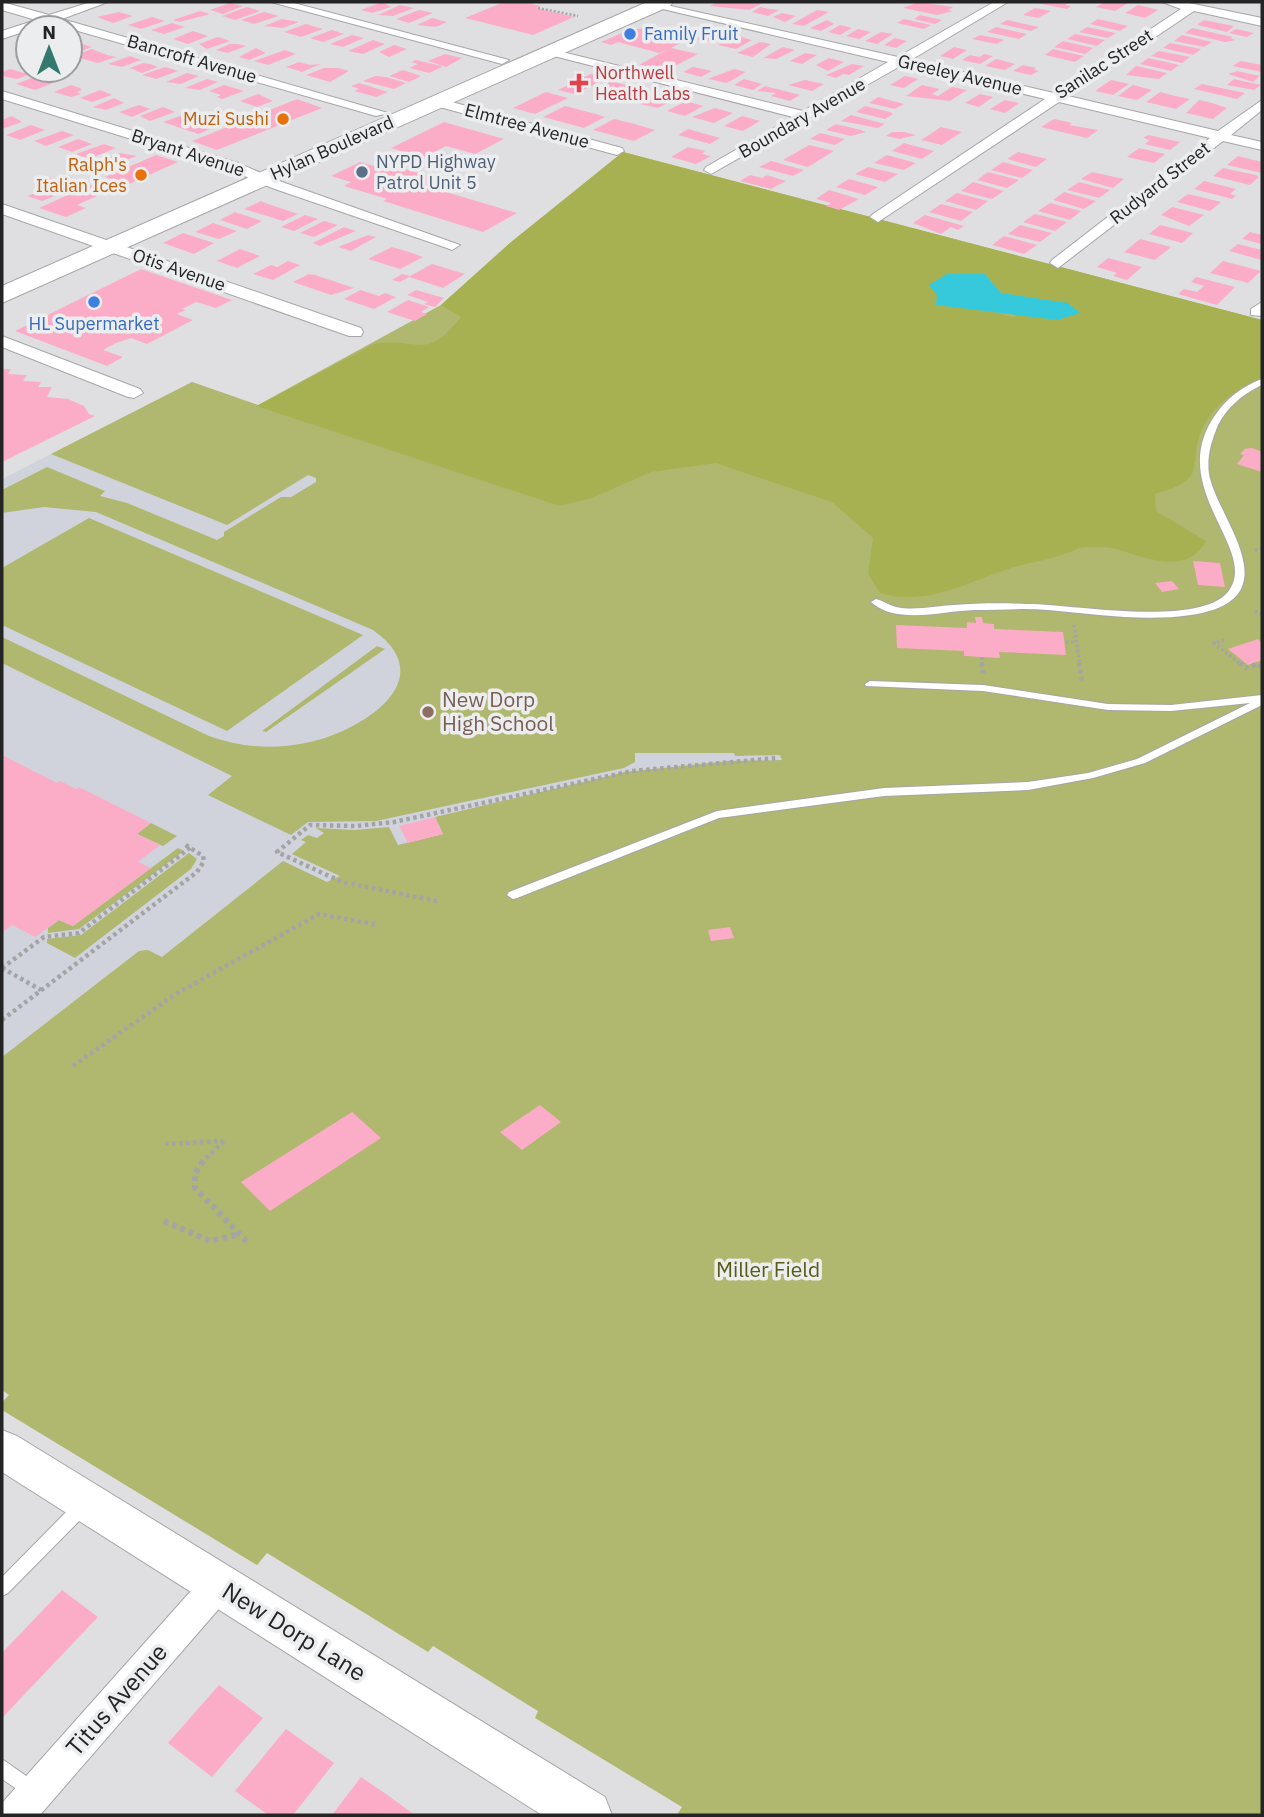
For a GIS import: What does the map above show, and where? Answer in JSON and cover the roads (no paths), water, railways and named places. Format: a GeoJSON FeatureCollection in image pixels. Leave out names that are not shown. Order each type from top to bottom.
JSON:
{"type":"FeatureCollection","features":[{"type":"Feature","properties":{"kind":"main road","name":"Hylan Boulevard"},"geometry":{"type":"LineString","coordinates":[[336,139],[382,113],[636,2]]}},
{"type":"Feature","properties":{"kind":"main road","name":"Hylan Boulevard"},"geometry":{"type":"LineString","coordinates":[[2,295],[101,243],[336,139],[437,102],[661,3]]}},
{"type":"Feature","properties":{"kind":"main road","name":"Hylan Boulevard"},"geometry":{"type":"LineString","coordinates":[[2,278],[101,243]]}},
{"type":"Feature","properties":{"kind":"street"},"geometry":{"type":"LineString","coordinates":[[65,14],[102,2]]}},
{"type":"Feature","properties":{"kind":"street"},"geometry":{"type":"LineString","coordinates":[[277,2],[502,60]]}},
{"type":"Feature","properties":{"kind":"street","name":"Boundary Avenue"},"geometry":{"type":"LineString","coordinates":[[711,170],[1002,2]]}},
{"type":"Feature","properties":{"kind":"street"},"geometry":{"type":"LineString","coordinates":[[1168,2],[1262,22]]}},
{"type":"Feature","properties":{"kind":"street","name":"Greeley Avenue"},"geometry":{"type":"LineString","coordinates":[[661,3],[1262,146]]}},
{"type":"Feature","properties":{"kind":"street","name":"Bancroft Avenue"},"geometry":{"type":"LineString","coordinates":[[2,6],[32,14]]}},
{"type":"Feature","properties":{"kind":"street","name":"Sanilac Street"},"geometry":{"type":"LineString","coordinates":[[877,217],[1192,7]]}},
{"type":"Feature","properties":{"kind":"street","name":"Bancroft Avenue"},"geometry":{"type":"LineString","coordinates":[[84,29],[382,113]]}},
{"type":"Feature","properties":{"kind":"street"},"geometry":{"type":"LineString","coordinates":[[551,51],[805,116]]}},
{"type":"Feature","properties":{"kind":"street","name":"Bryant Avenue"},"geometry":{"type":"LineString","coordinates":[[2,95],[255,175],[452,245]]}},
{"type":"Feature","properties":{"kind":"street","name":"Elmtree Avenue"},"geometry":{"type":"LineString","coordinates":[[437,102],[617,151]]}},
{"type":"Feature","properties":{"kind":"street","name":"Rudyard Street"},"geometry":{"type":"LineString","coordinates":[[1058,263],[1262,104]]}},
{"type":"Feature","properties":{"kind":"street","name":"Otis Avenue"},"geometry":{"type":"LineString","coordinates":[[2,209],[355,332]]}},
{"type":"Feature","properties":{"kind":"street"},"geometry":{"type":"LineString","coordinates":[[2,341],[134,393]]}},
{"type":"Feature","properties":{"kind":"street","name":"New Dorp Lane"},"geometry":{"type":"LineString","coordinates":[[2,1449],[587,1815]]}},
{"type":"Feature","properties":{"kind":"street","name":"Titus Avenue"},"geometry":{"type":"LineString","coordinates":[[26,1804],[218,1585]]}},
{"type":"Feature","properties":{"kind":"lane"},"geometry":{"type":"LineString","coordinates":[[876,602],[901,611],[1030,607],[1169,615],[1217,605],[1236,591],[1240,582],[1240,566],[1205,485],[1202,458],[1207,437],[1222,411],[1243,390],[1262,382]]}},
{"type":"Feature","properties":{"kind":"lane"},"geometry":{"type":"LineString","coordinates":[[870,684],[983,688],[1108,707],[1171,708],[1262,699]]}},
{"type":"Feature","properties":{"kind":"lane"},"geometry":{"type":"LineString","coordinates":[[513,895],[717,815],[884,792],[1028,786],[1089,776],[1142,761],[1262,699]]}},
{"type":"Feature","properties":{"kind":"lane"},"geometry":{"type":"LineString","coordinates":[[2,1588],[86,1502]]}},
{"type":"Feature","properties":{"kind":"lane"},"geometry":{"type":"LineString","coordinates":[[2,1768],[26,1804]]}},
{"type":"Feature","properties":{"kind":"water"},"geometry":{"type":"Polygon","coordinates":[[[947,274],[985,274],[1001,293],[1068,303],[1080,313],[1057,320],[936,305],[937,295],[929,285],[947,274]]]}},
{"type":"Feature","properties":{"kind":"place","name":"Family Fruit"},"geometry":{"type":"Point","coordinates":[630,34]}},
{"type":"Feature","properties":{"kind":"place","name":"Northwell Health Labs"},"geometry":{"type":"Point","coordinates":[579,83]}},
{"type":"Feature","properties":{"kind":"place","name":"Muzi Sushi"},"geometry":{"type":"Point","coordinates":[283,119]}},
{"type":"Feature","properties":{"kind":"place","name":"NYPD Highway Patrol Unit 5"},"geometry":{"type":"Point","coordinates":[362,172]}},
{"type":"Feature","properties":{"kind":"place","name":"Ralph's Italian Ices"},"geometry":{"type":"Point","coordinates":[141,175]}},
{"type":"Feature","properties":{"kind":"place","name":"HL Supermarket"},"geometry":{"type":"Point","coordinates":[94,302]}},
{"type":"Feature","properties":{"kind":"place","name":"New Dorp High School"},"geometry":{"type":"Point","coordinates":[428,712]}},
{"type":"Feature","properties":{"kind":"park label","name":"Miller Field"},"geometry":{"type":"Point","coordinates":[768,1270]}}]}
